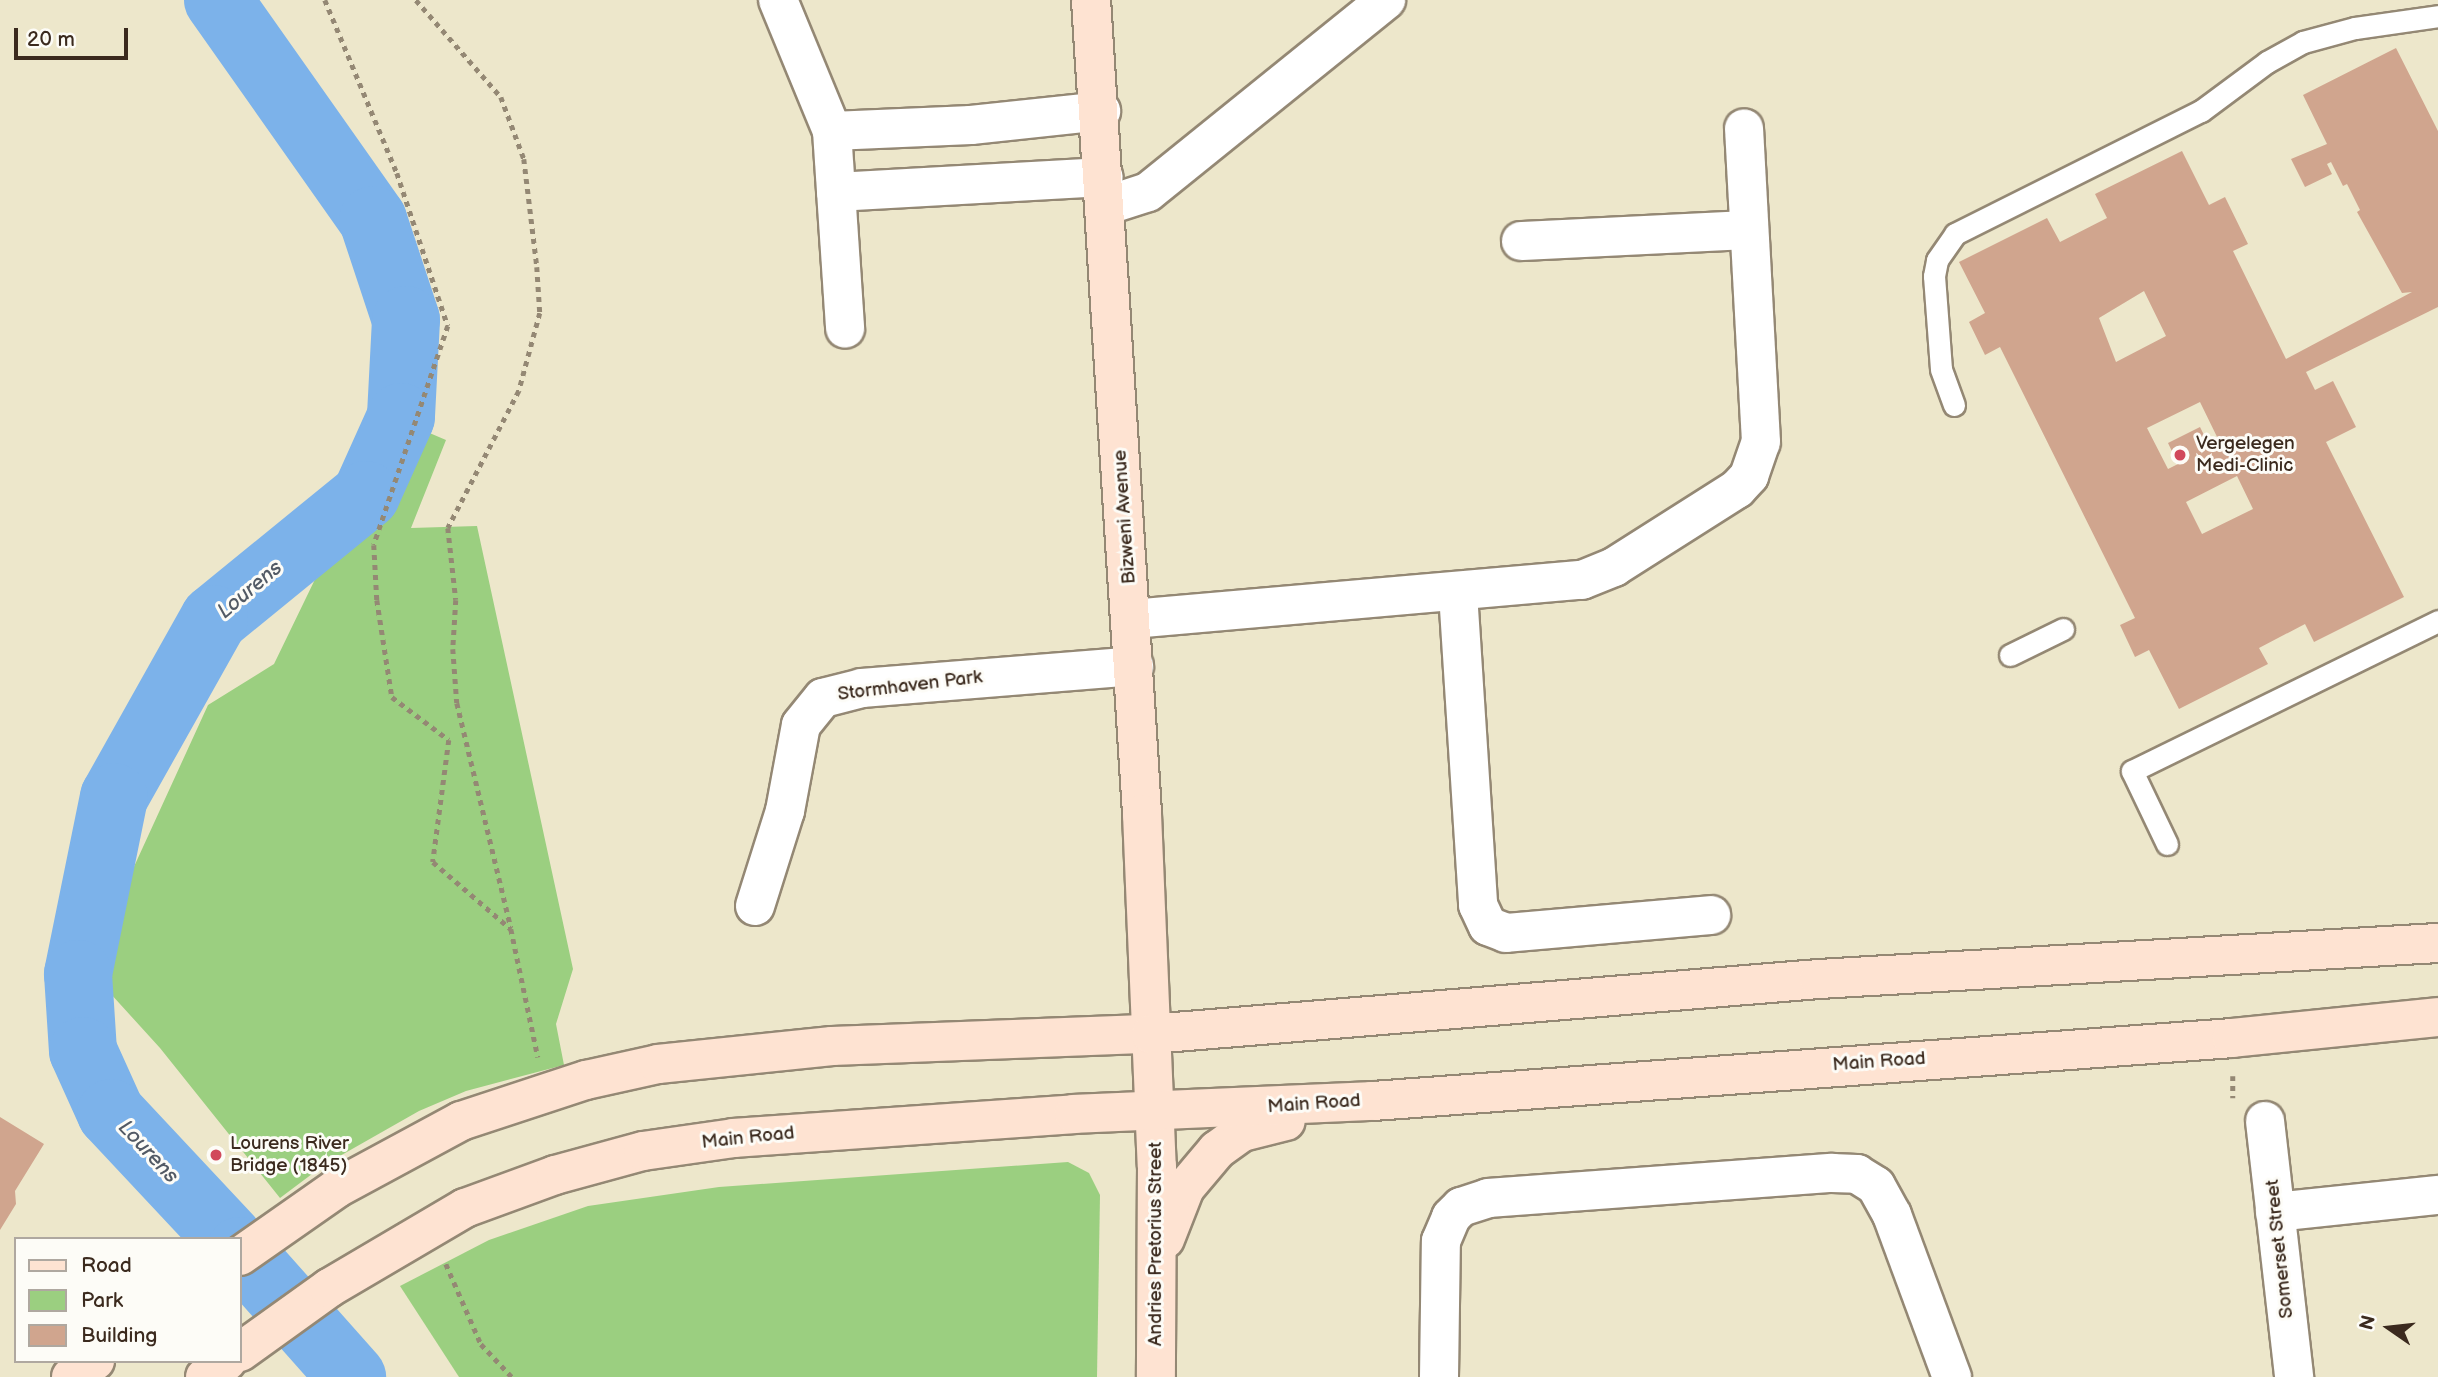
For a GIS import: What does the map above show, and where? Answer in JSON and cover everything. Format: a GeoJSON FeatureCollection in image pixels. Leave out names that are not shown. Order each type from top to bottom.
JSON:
{"type":"FeatureCollection","features":[{"type":"Feature","properties":{"kind":"main road","name":"Bizweni Avenue"},"geometry":{"type":"LineString","coordinates":[[1091,0],[1101,111],[1132,619],[1151,1034]]}},
{"type":"Feature","properties":{"kind":"main road"},"geometry":{"type":"LineString","coordinates":[[242,1255],[337,1188],[461,1121],[545,1091],[658,1064],[805,1049],[1151,1034],[1819,979],[2438,943]]}},
{"type":"Feature","properties":{"kind":"main road","name":"Main Road"},"geometry":{"type":"LineString","coordinates":[[250,1344],[391,1249],[465,1208],[555,1175],[643,1151],[734,1138],[1373,1101],[2232,1038],[2438,1017]]}},
{"type":"Feature","properties":{"kind":"main road","name":"Andries Pretorius Street"},"geometry":{"type":"LineString","coordinates":[[1151,1034],[1155,1112],[1156,1377]]}},
{"type":"Feature","properties":{"kind":"main road"},"geometry":{"type":"LineString","coordinates":[[1157,1257],[1185,1188],[1217,1150],[1254,1128],[1373,1101]]}},
{"type":"Feature","properties":{"kind":"main road"},"geometry":{"type":"LineString","coordinates":[[205,1377],[224,1363]]}},
{"type":"Feature","properties":{"kind":"street"},"geometry":{"type":"LineString","coordinates":[[778,0],[832,131],[845,329]]}},
{"type":"Feature","properties":{"kind":"street"},"geometry":{"type":"LineString","coordinates":[[836,192],[1148,192],[1386,0]]}},
{"type":"Feature","properties":{"kind":"street"},"geometry":{"type":"LineString","coordinates":[[832,131],[957,126],[1101,111]]}},
{"type":"Feature","properties":{"kind":"street"},"geometry":{"type":"LineString","coordinates":[[1132,619],[1566,584],[1599,575],[1737,489],[1749,476],[1761,442],[1744,128]]}},
{"type":"Feature","properties":{"kind":"street"},"geometry":{"type":"LineString","coordinates":[[1521,241],[1749,230]]}},
{"type":"Feature","properties":{"kind":"street"},"geometry":{"type":"LineString","coordinates":[[1458,593],[1478,905],[1488,926],[1506,933],[1711,915]]}},
{"type":"Feature","properties":{"kind":"street","name":"Stormhaven Park"},"geometry":{"type":"LineString","coordinates":[[755,906],[785,811],[802,725],[823,698],[862,688],[1134,666]]}},
{"type":"Feature","properties":{"kind":"street","name":"Somerset Street"},"geometry":{"type":"LineString","coordinates":[[2265,1121],[2294,1377]]}},
{"type":"Feature","properties":{"kind":"street"},"geometry":{"type":"LineString","coordinates":[[1439,1377],[1441,1241],[1451,1217],[1461,1207],[1488,1198],[1832,1173],[1857,1174],[1876,1186],[1892,1215],[1952,1377]]}},
{"type":"Feature","properties":{"kind":"street"},"geometry":{"type":"LineString","coordinates":[[2275,1212],[2438,1195]]}},
{"type":"Feature","properties":{"kind":"lane"},"geometry":{"type":"LineString","coordinates":[[1954,405],[1941,369],[1934,276],[1937,260],[1955,234],[2201,111],[2267,62],[2303,42],[2355,28],[2438,16]]}},
{"type":"Feature","properties":{"kind":"lane"},"geometry":{"type":"LineString","coordinates":[[2167,844],[2132,771],[2438,621]]}},
{"type":"Feature","properties":{"kind":"lane"},"geometry":{"type":"LineString","coordinates":[[2010,655],[2063,629]]}},
{"type":"Feature","properties":{"kind":"path"},"geometry":{"type":"LineString","coordinates":[[324,0],[397,173],[448,326],[374,545],[377,600],[392,697],[449,740],[433,862],[511,929]]}},
{"type":"Feature","properties":{"kind":"path"},"geometry":{"type":"LineString","coordinates":[[416,0],[501,97],[524,159],[537,267],[540,313],[519,391],[448,528],[456,600],[453,649],[457,703],[511,929],[545,1091]]}},
{"type":"Feature","properties":{"kind":"path"},"geometry":{"type":"LineString","coordinates":[[2232,1038],[2234,1112],[2265,1121]]}},
{"type":"Feature","properties":{"kind":"path"},"geometry":{"type":"LineString","coordinates":[[430,1227],[481,1344],[512,1377]]}},
{"type":"Feature","properties":{"kind":"green space"},"geometry":{"type":"Polygon","coordinates":[[[406,423],[446,440],[411,528],[477,526],[573,969],[556,1024],[564,1065],[466,1091],[419,1111],[324,1165],[280,1198],[160,1048],[100,982],[105,930],[208,705],[274,664],[320,569],[374,505],[406,423]]]}},
{"type":"Feature","properties":{"kind":"green space"},"geometry":{"type":"Polygon","coordinates":[[[1068,1162],[1089,1173],[1100,1195],[1097,1377],[459,1377],[400,1286],[489,1240],[588,1206],[719,1187],[1068,1162]]]}},
{"type":"Feature","properties":{"kind":"building"},"geometry":{"type":"Polygon","coordinates":[[[2396,48],[2438,131],[2438,307],[2306,372],[2315,390],[2333,381],[2356,427],[2326,442],[2404,597],[2314,642],[2305,624],[2259,648],[2268,664],[2179,709],[2149,650],[2135,657],[2120,625],[2135,618],[2000,347],[1985,355],[1969,322],[1985,313],[1959,262],[2047,218],[2060,242],[2107,218],[2095,194],[2182,151],[2209,205],[2225,197],[2248,244],[2233,251],[2286,359],[2412,292],[2402,293],[2357,212],[2360,210],[2347,184],[2343,186],[2331,162],[2327,164],[2332,174],[2305,187],[2291,159],[2327,144],[2303,95],[2396,48]],[[2144,291],[2099,318],[2116,362],[2166,336],[2144,291]],[[2200,402],[2147,428],[2168,469],[2178,464],[2168,443],[2200,427],[2210,447],[2220,443],[2200,402]],[[2237,476],[2186,502],[2202,534],[2253,509],[2237,476]]]}},
{"type":"Feature","properties":{"kind":"building"},"geometry":{"type":"Polygon","coordinates":[[[0,1117],[44,1144],[15,1191],[16,1204],[0,1230],[0,1117]]]}},
{"type":"Feature","properties":{"kind":"waterway","name":"Lourens"},"geometry":{"type":"LineString","coordinates":[[218,0],[373,220],[406,320],[401,417],[366,495],[214,619],[114,797],[78,974],[83,1051],[111,1113],[227,1237]]}},
{"type":"Feature","properties":{"kind":"waterway","name":"Lourens"},"geometry":{"type":"LineString","coordinates":[[242,1253],[352,1377]]}},
{"type":"Feature","properties":{"kind":"place","name":"Vergelegen Medi-Clinic"},"geometry":{"type":"Point","coordinates":[2180,455]}},
{"type":"Feature","properties":{"kind":"place","name":"Lourens River Bridge (1845)"},"geometry":{"type":"Point","coordinates":[216,1155]}}]}
